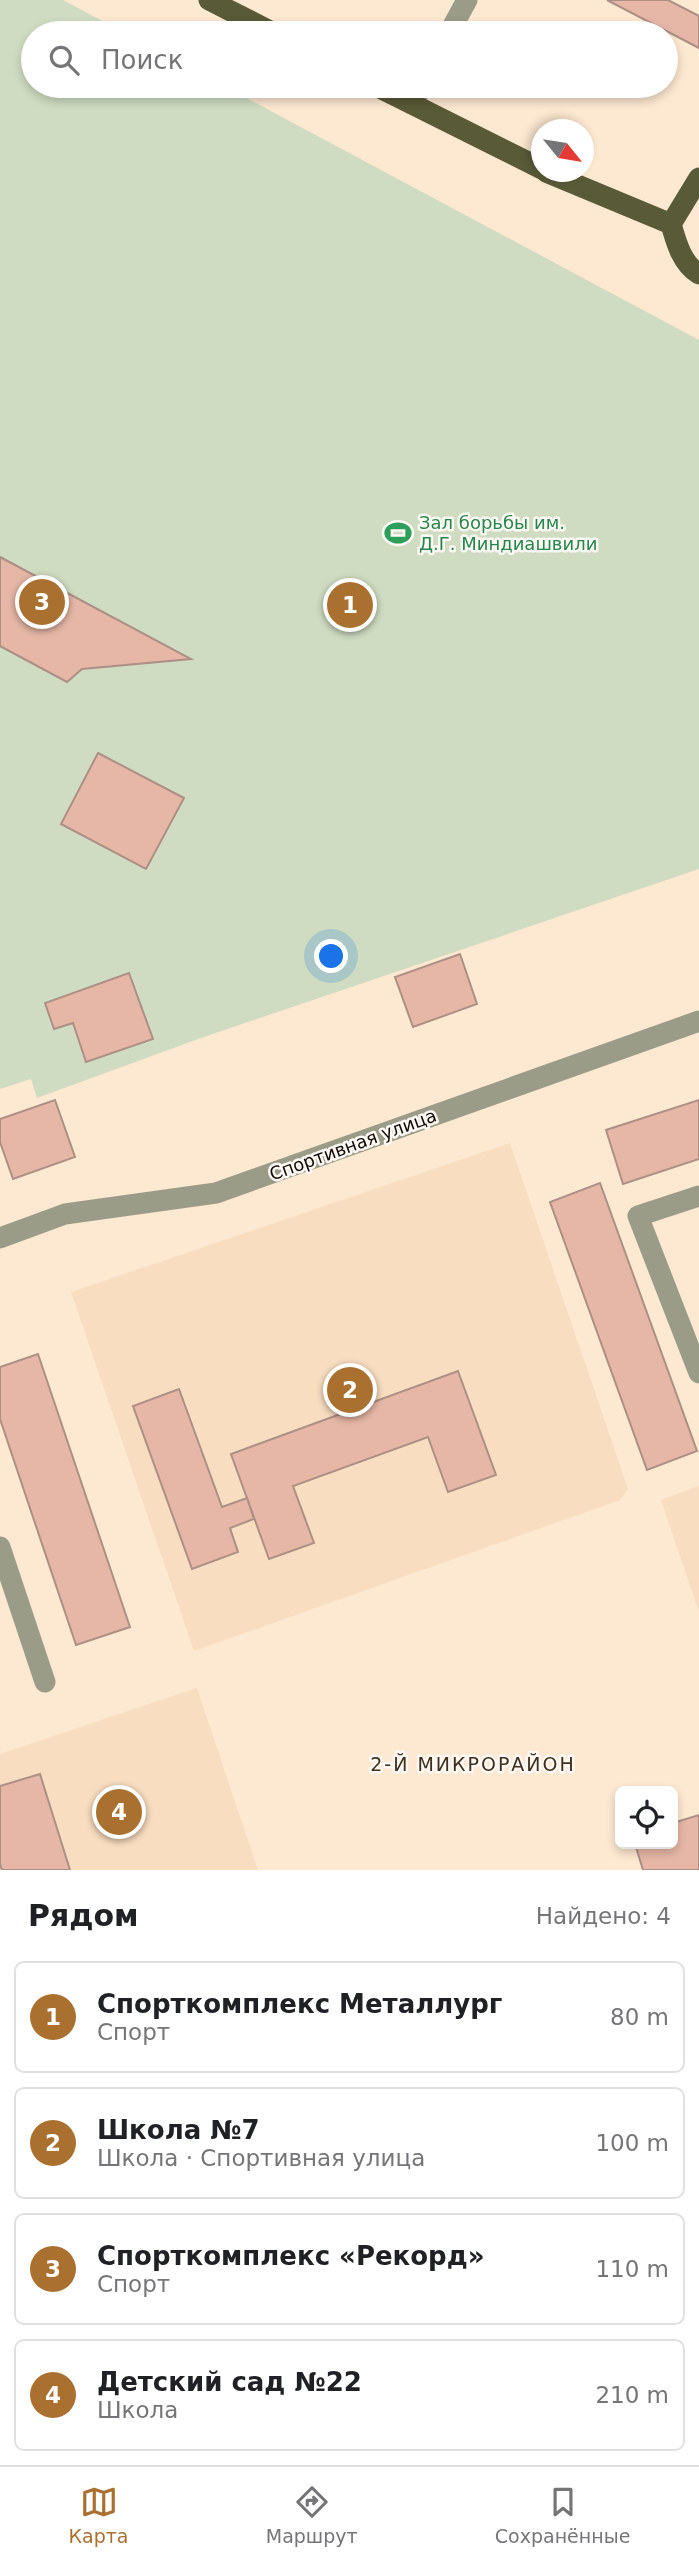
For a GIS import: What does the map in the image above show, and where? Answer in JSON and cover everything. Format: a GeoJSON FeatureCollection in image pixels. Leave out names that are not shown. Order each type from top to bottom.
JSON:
{"type":"FeatureCollection","features":[{"type":"Feature","properties":{"kind":"main road"},"geometry":{"type":"LineString","coordinates":[[209,0],[250,21]]}},
{"type":"Feature","properties":{"kind":"main road"},"geometry":{"type":"LineString","coordinates":[[422,98],[531,163]]}},
{"type":"Feature","properties":{"kind":"main road"},"geometry":{"type":"LineString","coordinates":[[699,178],[671,224],[678,248],[699,274]]}},
{"type":"Feature","properties":{"kind":"main road"},"geometry":{"type":"LineString","coordinates":[[570,182],[671,224]]}},
{"type":"Feature","properties":{"kind":"street"},"geometry":{"type":"LineString","coordinates":[[456,21],[467,0]]}},
{"type":"Feature","properties":{"kind":"street","name":"Спортивная улица"},"geometry":{"type":"LineString","coordinates":[[0,1238],[65,1214],[216,1193],[699,1021]]}},
{"type":"Feature","properties":{"kind":"street"},"geometry":{"type":"LineString","coordinates":[[699,1196],[638,1216],[699,1373]]}},
{"type":"Feature","properties":{"kind":"street"},"geometry":{"type":"LineString","coordinates":[[0,1546],[45,1682]]}},
{"type":"Feature","properties":{"kind":"shaded area"},"geometry":{"type":"Polygon","coordinates":[[[510,1143],[628,1489],[620,1500],[194,1651],[71,1292],[510,1143]]]}},
{"type":"Feature","properties":{"kind":"shaded area"},"geometry":{"type":"Polygon","coordinates":[[[699,1486],[699,1612],[661,1500],[699,1486]]]}},
{"type":"Feature","properties":{"kind":"shaded area"},"geometry":{"type":"Polygon","coordinates":[[[197,1688],[258,1870],[0,1870],[0,1754],[197,1688]]]}},
{"type":"Feature","properties":{"kind":"green space"},"geometry":{"type":"Polygon","coordinates":[[[0,0],[63,0],[102,21],[21,21],[21,98],[246,98],[699,340],[699,869],[201,1038],[37,1098],[31,1079],[0,1089],[0,0]]]}},
{"type":"Feature","properties":{"kind":"building"},"geometry":{"type":"Polygon","coordinates":[[[607,0],[668,0],[699,16],[699,48],[678,37],[678,21],[647,21],[607,0]]]}},
{"type":"Feature","properties":{"kind":"building"},"geometry":{"type":"Polygon","coordinates":[[[0,557],[191,659],[82,669],[67,682],[0,646],[0,557]]]}},
{"type":"Feature","properties":{"kind":"building"},"geometry":{"type":"Polygon","coordinates":[[[98,753],[184,798],[146,869],[61,824],[98,753]]]}},
{"type":"Feature","properties":{"kind":"building"},"geometry":{"type":"Polygon","coordinates":[[[460,954],[477,1004],[413,1027],[395,977],[460,954]]]}},
{"type":"Feature","properties":{"kind":"building"},"geometry":{"type":"Polygon","coordinates":[[[129,973],[153,1039],[86,1062],[73,1023],[54,1029],[45,1003],[129,973]]]}},
{"type":"Feature","properties":{"kind":"building"},"geometry":{"type":"Polygon","coordinates":[[[55,1100],[75,1157],[13,1179],[0,1142],[0,1119],[55,1100]]]}},
{"type":"Feature","properties":{"kind":"building"},"geometry":{"type":"Polygon","coordinates":[[[699,1100],[699,1159],[623,1184],[606,1130],[699,1100]]]}},
{"type":"Feature","properties":{"kind":"building"},"geometry":{"type":"Polygon","coordinates":[[[600,1183],[697,1451],[647,1470],[550,1202],[600,1183]]]}},
{"type":"Feature","properties":{"kind":"building"},"geometry":{"type":"Polygon","coordinates":[[[38,1354],[130,1627],[76,1645],[0,1419],[0,1367],[38,1354]]]}},
{"type":"Feature","properties":{"kind":"building"},"geometry":{"type":"Polygon","coordinates":[[[458,1371],[496,1475],[448,1492],[428,1437],[293,1486],[314,1543],[269,1559],[231,1454],[458,1371]]]}},
{"type":"Feature","properties":{"kind":"building"},"geometry":{"type":"Polygon","coordinates":[[[179,1389],[222,1507],[247,1498],[254,1519],[230,1528],[238,1552],[192,1569],[133,1406],[179,1389]]]}},
{"type":"Feature","properties":{"kind":"building"},"geometry":{"type":"Polygon","coordinates":[[[40,1774],[70,1870],[2,1870],[0,1786],[40,1774]]]}},
{"type":"Feature","properties":{"kind":"building"},"geometry":{"type":"Polygon","coordinates":[[[699,1815],[699,1870],[643,1870],[637,1849],[678,1849],[678,1821],[699,1815]]]}},
{"type":"Feature","properties":{"kind":"place","name":"Зал борьбы им. Д.Г. Миндиашвили"},"geometry":{"type":"Point","coordinates":[398,533]}},
{"type":"Feature","properties":{"kind":"place","name":"Спорткомплекс «Рекорд»"},"geometry":{"type":"Point","coordinates":[42,602]}},
{"type":"Feature","properties":{"kind":"place","name":"Спорткомплекс Металлург"},"geometry":{"type":"Point","coordinates":[350,605]}},
{"type":"Feature","properties":{"kind":"place","name":"Школа №7"},"geometry":{"type":"Point","coordinates":[350,1390]}},
{"type":"Feature","properties":{"kind":"place","name":"Детский сад №22"},"geometry":{"type":"Point","coordinates":[119,1812]}},
{"type":"Feature","properties":{"kind":"district","name":"2-Й МИКРОРАЙОН"},"geometry":{"type":"Point","coordinates":[473,1764]}}]}
